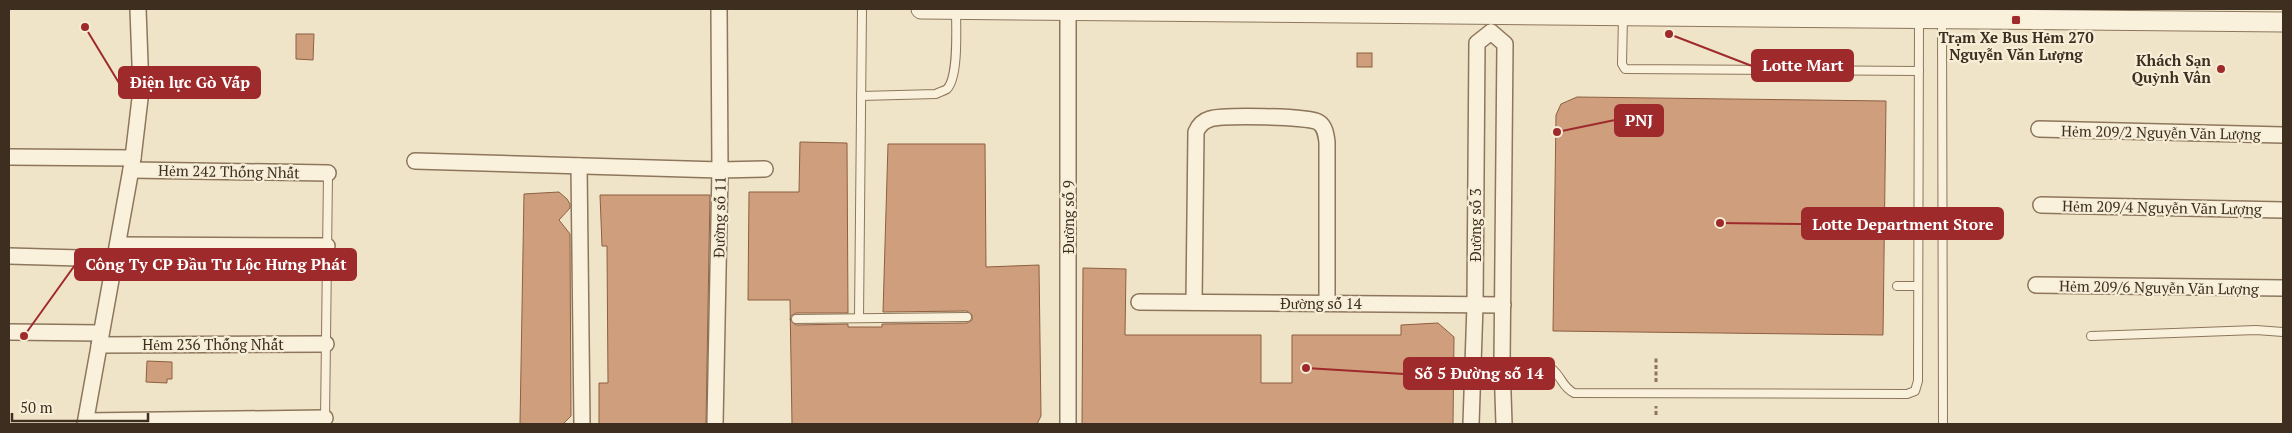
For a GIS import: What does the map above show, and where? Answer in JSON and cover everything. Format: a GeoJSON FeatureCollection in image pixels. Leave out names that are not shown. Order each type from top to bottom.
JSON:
{"type":"FeatureCollection","features":[{"type":"Feature","properties":{"kind":"street"},"geometry":{"type":"LineString","coordinates":[[138,9],[141,90],[132,164],[85,423],[325,421]]}},
{"type":"Feature","properties":{"kind":"street","name":"Đường số 11"},"geometry":{"type":"LineString","coordinates":[[715,424],[720,170],[719,9]]}},
{"type":"Feature","properties":{"kind":"street"},"geometry":{"type":"LineString","coordinates":[[921,9],[1148,10],[1492,19],[1623,16],[1942,14],[2283,22]]}},
{"type":"Feature","properties":{"kind":"street","name":"Đường số 9"},"geometry":{"type":"LineString","coordinates":[[1068,10],[1068,424]]}},
{"type":"Feature","properties":{"kind":"street","name":"Đường số 3"},"geometry":{"type":"LineString","coordinates":[[1471,424],[1475,305],[1477,44],[1492,19]]}},
{"type":"Feature","properties":{"kind":"street","name":"Đường số 3"},"geometry":{"type":"LineString","coordinates":[[1492,19],[1505,44],[1502,364],[1504,424]]}},
{"type":"Feature","properties":{"kind":"street"},"geometry":{"type":"LineString","coordinates":[[1194,302],[1196,132],[1207,120],[1220,117],[1244,117],[1308,119],[1320,123],[1324,129],[1328,142],[1326,304]]}},
{"type":"Feature","properties":{"kind":"street","name":"Hẻm 209/2 Nguyễn Văn Lượng"},"geometry":{"type":"LineString","coordinates":[[2039,129],[2283,135]]}},
{"type":"Feature","properties":{"kind":"street","name":"Hẻm 242 Thống Nhất"},"geometry":{"type":"LineString","coordinates":[[9,157],[328,173]]}},
{"type":"Feature","properties":{"kind":"street"},"geometry":{"type":"LineString","coordinates":[[415,161],[720,170],[766,169]]}},
{"type":"Feature","properties":{"kind":"street"},"geometry":{"type":"LineString","coordinates":[[579,166],[582,424]]}},
{"type":"Feature","properties":{"kind":"street","name":"Hẻm 209/4 Nguyễn Văn Lượng"},"geometry":{"type":"LineString","coordinates":[[2041,204],[2283,210]]}},
{"type":"Feature","properties":{"kind":"street"},"geometry":{"type":"LineString","coordinates":[[9,256],[327,246]]}},
{"type":"Feature","properties":{"kind":"street","name":"Hẻm 209/6 Nguyễn Văn Lượng"},"geometry":{"type":"LineString","coordinates":[[2036,285],[2283,288]]}},
{"type":"Feature","properties":{"kind":"street","name":"Đường số 14"},"geometry":{"type":"LineString","coordinates":[[1139,302],[1503,305]]}},
{"type":"Feature","properties":{"kind":"street","name":"Hẻm 236 Thống Nhất"},"geometry":{"type":"LineString","coordinates":[[9,332],[100,339],[326,344]]}},
{"type":"Feature","properties":{"kind":"lane"},"geometry":{"type":"LineString","coordinates":[[859,318],[862,9]]}},
{"type":"Feature","properties":{"kind":"lane"},"geometry":{"type":"LineString","coordinates":[[861,96],[936,94],[947,89],[951,82],[956,56],[956,9]]}},
{"type":"Feature","properties":{"kind":"lane"},"geometry":{"type":"LineString","coordinates":[[1502,364],[1547,365],[1556,372],[1566,389],[1574,393],[1907,394],[1915,391],[1918,381],[1919,14]]}},
{"type":"Feature","properties":{"kind":"lane"},"geometry":{"type":"LineString","coordinates":[[1942,14],[1943,424]]}},
{"type":"Feature","properties":{"kind":"lane"},"geometry":{"type":"LineString","coordinates":[[1623,16],[1622,64],[1625,68],[1919,71]]}},
{"type":"Feature","properties":{"kind":"lane"},"geometry":{"type":"LineString","coordinates":[[325,421],[328,173]]}},
{"type":"Feature","properties":{"kind":"lane"},"geometry":{"type":"LineString","coordinates":[[1897,286],[1917,286]]}},
{"type":"Feature","properties":{"kind":"lane"},"geometry":{"type":"LineString","coordinates":[[796,319],[967,317]]}},
{"type":"Feature","properties":{"kind":"lane"},"geometry":{"type":"LineString","coordinates":[[2091,336],[2256,330],[2283,332]]}},
{"type":"Feature","properties":{"kind":"building"},"geometry":{"type":"Polygon","coordinates":[[[296,34],[314,34],[313,60],[296,59],[296,34]]]}},
{"type":"Feature","properties":{"kind":"building"},"geometry":{"type":"Polygon","coordinates":[[[1357,53],[1372,53],[1372,67],[1357,67],[1357,53]]]}},
{"type":"Feature","properties":{"kind":"building"},"geometry":{"type":"Polygon","coordinates":[[[1577,97],[1886,101],[1883,335],[1553,331],[1556,115],[1561,104],[1577,97]]]}},
{"type":"Feature","properties":{"kind":"building"},"geometry":{"type":"Polygon","coordinates":[[[800,142],[847,143],[848,313],[796,313],[790,319],[790,300],[748,300],[749,192],[799,192],[800,142]]]}},
{"type":"Feature","properties":{"kind":"building"},"geometry":{"type":"Polygon","coordinates":[[[888,144],[985,144],[986,267],[1039,265],[1041,416],[1037,424],[792,424],[790,320],[796,325],[848,324],[848,327],[882,327],[882,324],[967,323],[972,320],[972,315],[967,311],[883,312],[888,144]]]}},
{"type":"Feature","properties":{"kind":"building"},"geometry":{"type":"Polygon","coordinates":[[[559,192],[570,204],[570,208],[559,220],[570,234],[571,416],[563,424],[520,424],[524,194],[559,192]]]}},
{"type":"Feature","properties":{"kind":"building"},"geometry":{"type":"Polygon","coordinates":[[[600,195],[710,195],[706,424],[599,424],[599,383],[608,383],[607,246],[602,246],[600,195]]]}},
{"type":"Feature","properties":{"kind":"building"},"geometry":{"type":"Polygon","coordinates":[[[1083,268],[1126,269],[1125,335],[1261,335],[1261,383],[1292,383],[1292,335],[1401,335],[1401,325],[1438,323],[1454,337],[1453,424],[1082,424],[1083,268]]]}},
{"type":"Feature","properties":{"kind":"building"},"geometry":{"type":"Polygon","coordinates":[[[147,361],[172,362],[172,379],[167,379],[167,383],[146,382],[147,361]]]}},
{"type":"Feature","properties":{"kind":"place","name":"Trạm Xe Bus Hẻm 270 Nguyễn Văn Lượng"},"geometry":{"type":"Point","coordinates":[2016,20]}},
{"type":"Feature","properties":{"kind":"place","name":"Điện lực Gò Vấp"},"geometry":{"type":"Point","coordinates":[85,27]}},
{"type":"Feature","properties":{"kind":"place","name":"Lotte Mart"},"geometry":{"type":"Point","coordinates":[1669,34]}},
{"type":"Feature","properties":{"kind":"place","name":"Khách Sạn Quỳnh Vân"},"geometry":{"type":"Point","coordinates":[2221,69]}},
{"type":"Feature","properties":{"kind":"place","name":"PNJ"},"geometry":{"type":"Point","coordinates":[1557,132]}},
{"type":"Feature","properties":{"kind":"place","name":"Lotte Department Store"},"geometry":{"type":"Point","coordinates":[1720,223]}},
{"type":"Feature","properties":{"kind":"place","name":"Công Ty CP Đầu Tư Lộc Hưng Phát"},"geometry":{"type":"Point","coordinates":[24,336]}},
{"type":"Feature","properties":{"kind":"place","name":"Số 5 Đường số 14"},"geometry":{"type":"Point","coordinates":[1306,368]}}]}
